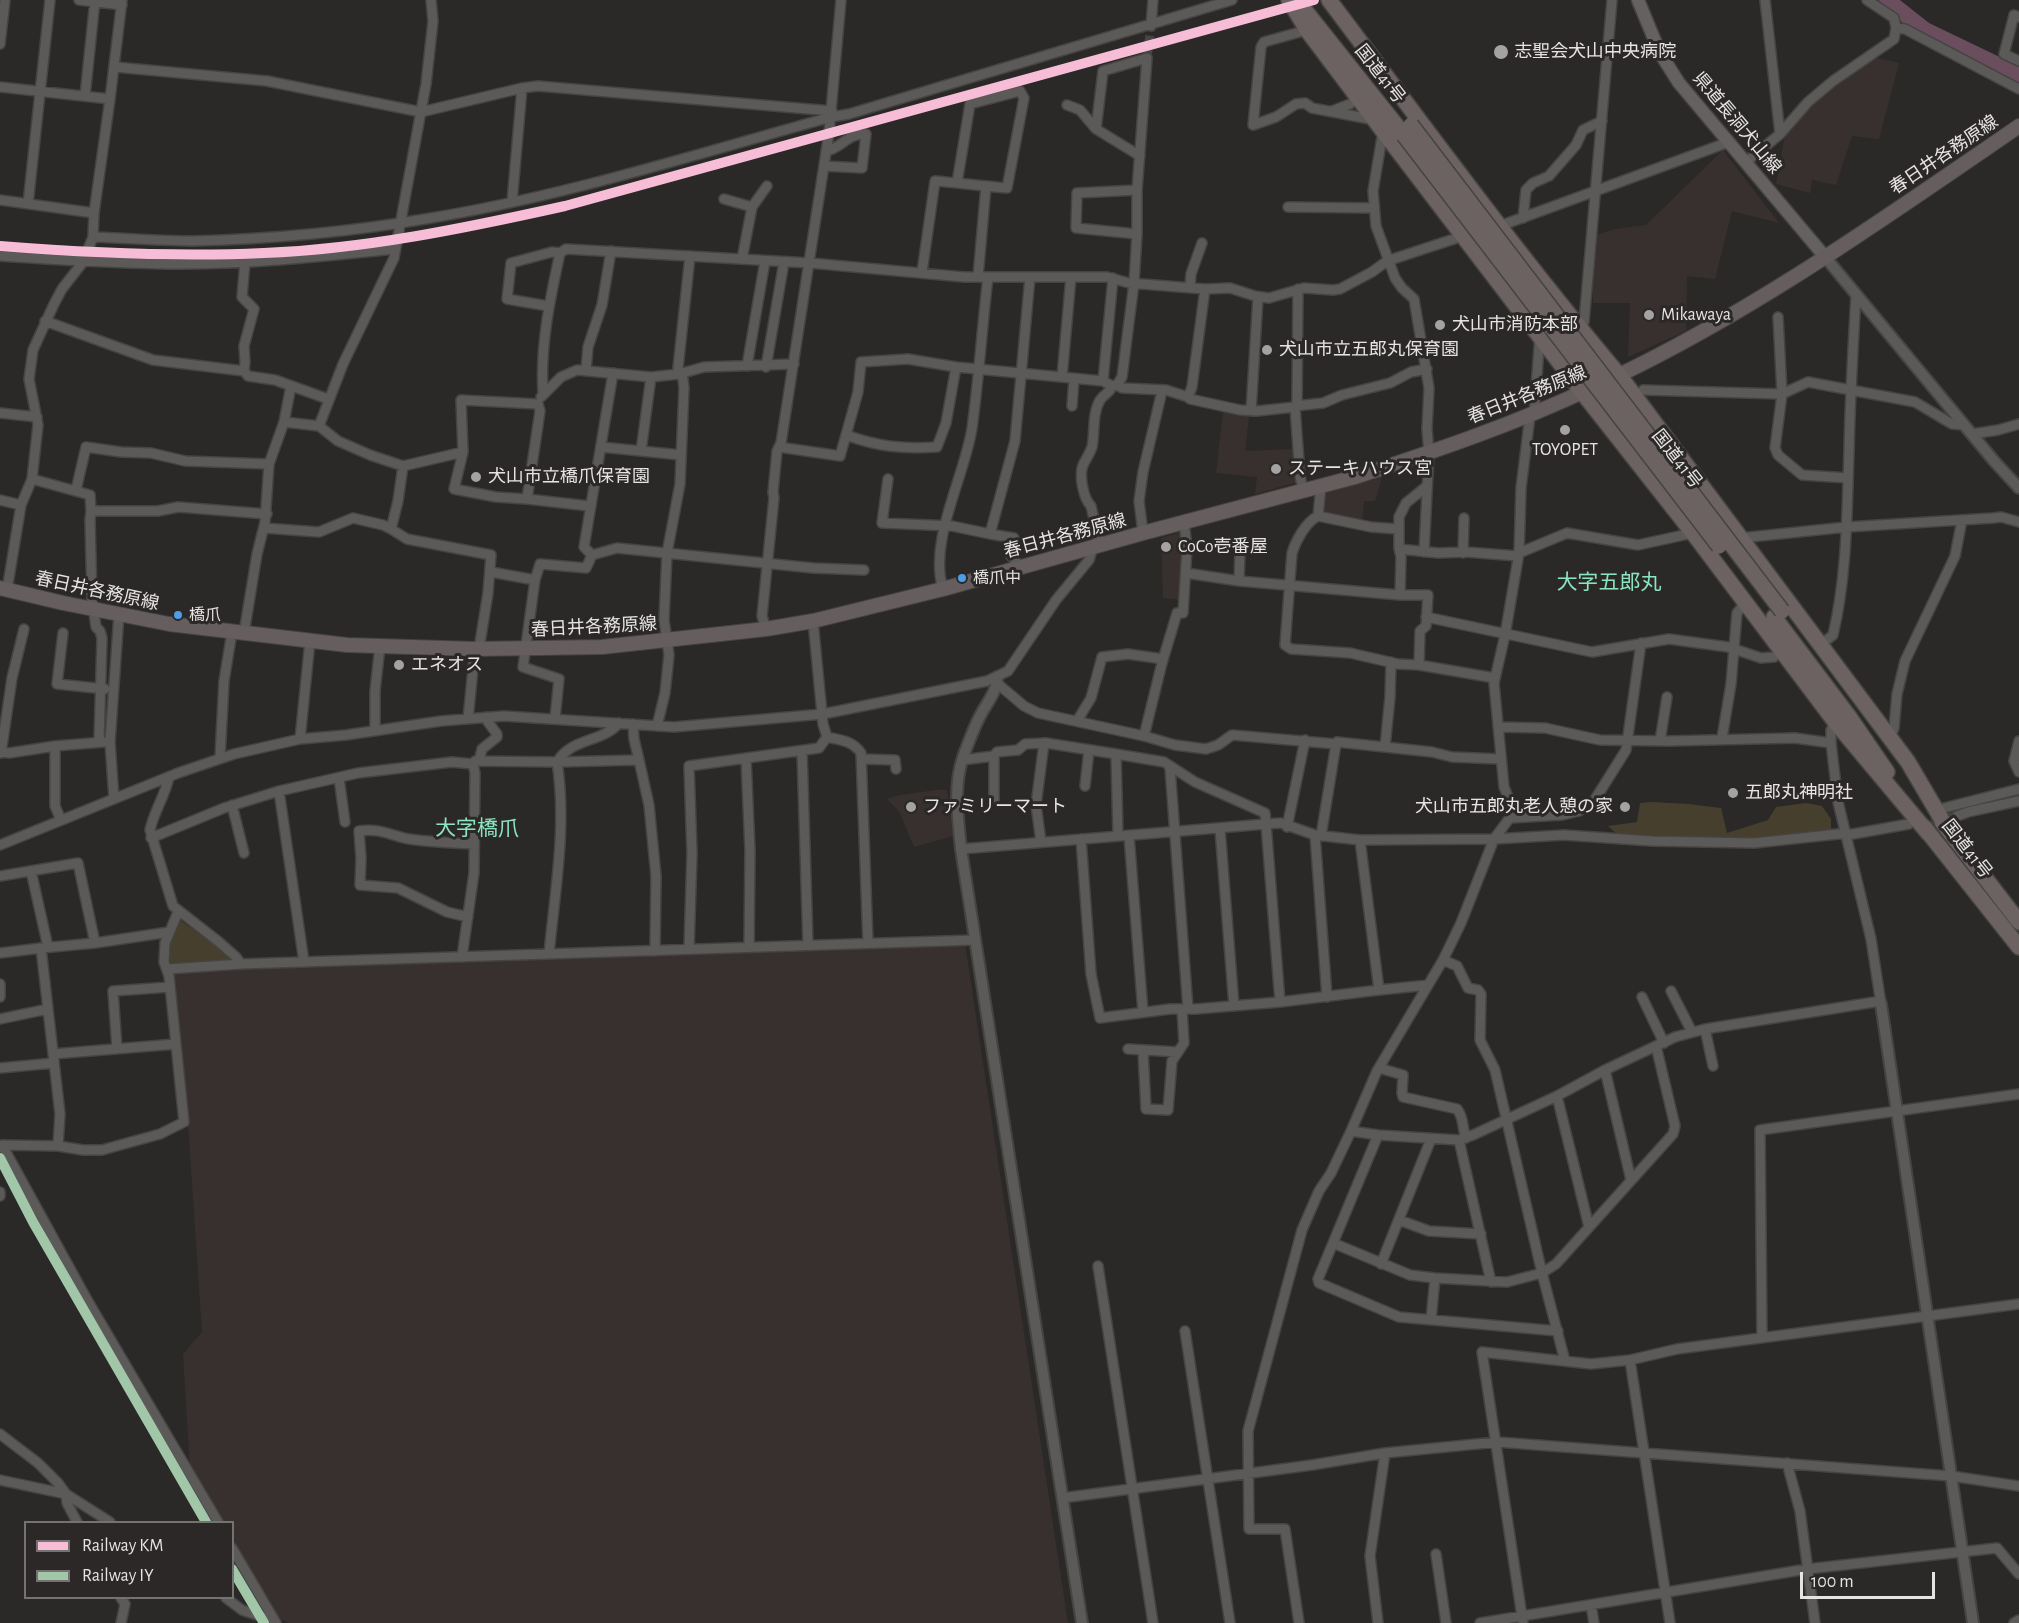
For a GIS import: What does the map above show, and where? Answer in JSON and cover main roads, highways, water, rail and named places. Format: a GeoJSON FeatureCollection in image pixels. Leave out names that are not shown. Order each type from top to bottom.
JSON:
{"type":"FeatureCollection","features":[{"type":"Feature","properties":{"kind":"highway"},"geometry":{"type":"LineString","coordinates":[[1289,0],[1307,30],[1358,98],[1582,392],[1693,533],[1836,723],[1929,834]]}},
{"type":"Feature","properties":{"kind":"highway","name":"国道41号"},"geometry":{"type":"LineString","coordinates":[[1297,0],[1407,130]]}},
{"type":"Feature","properties":{"kind":"highway","name":"国道41号"},"geometry":{"type":"LineString","coordinates":[[1316,0],[1407,130],[1778,614],[2019,922]]}},
{"type":"Feature","properties":{"kind":"highway"},"geometry":{"type":"LineString","coordinates":[[1329,0],[1499,226],[1619,375],[1908,762],[1948,830]]}},
{"type":"Feature","properties":{"kind":"highway","name":"国道41号"},"geometry":{"type":"LineString","coordinates":[[1778,614],[1929,834],[2019,947]]}},
{"type":"Feature","properties":{"kind":"main road","name":"県道長洞犬山線"},"geometry":{"type":"LineString","coordinates":[[1638,0],[1660,52],[1679,83],[1826,258]]}},
{"type":"Feature","properties":{"kind":"main road","name":"春日井各務原線"},"geometry":{"type":"LineString","coordinates":[[4,589],[169,624],[310,641],[380,646],[477,649],[602,647],[766,630],[813,621],[942,589],[1355,477],[1429,453],[1532,415],[1664,353],[1742,309],[1826,258],[2019,126]]}},
{"type":"Feature","properties":{"kind":"waterway"},"geometry":{"type":"LineString","coordinates":[[1887,0],[1925,30],[2019,75]]}},
{"type":"Feature","properties":{"kind":"tunnel"},"geometry":{"type":"LineString","coordinates":[[1147,58],[1151,26]]}},
{"type":"Feature","properties":{"kind":"tunnel"},"geometry":{"type":"LineString","coordinates":[[1918,823],[1957,816]]}},
{"type":"Feature","properties":{"kind":"rail line","name":"KM"},"geometry":{"type":"LineString","coordinates":[[0,246],[132,254],[264,253],[340,247],[453,229],[565,206],[1314,0]]}},
{"type":"Feature","properties":{"kind":"rail line","name":"IY"},"geometry":{"type":"LineString","coordinates":[[0,1158],[33,1222],[205,1521]]}},
{"type":"Feature","properties":{"kind":"rail line","name":"IY"},"geometry":{"type":"LineString","coordinates":[[234,1572],[264,1623]]}},
{"type":"Feature","properties":{"kind":"place","name":"志聖会犬山中央病院"},"geometry":{"type":"Point","coordinates":[1501,52]}},
{"type":"Feature","properties":{"kind":"place","name":"Mikawaya"},"geometry":{"type":"Point","coordinates":[1649,315]}},
{"type":"Feature","properties":{"kind":"place","name":"犬山市消防本部"},"geometry":{"type":"Point","coordinates":[1440,325]}},
{"type":"Feature","properties":{"kind":"place","name":"犬山市立五郎丸保育園"},"geometry":{"type":"Point","coordinates":[1267,350]}},
{"type":"Feature","properties":{"kind":"place","name":"TOYOPET"},"geometry":{"type":"Point","coordinates":[1565,430]}},
{"type":"Feature","properties":{"kind":"place","name":"ステーキハウス宮"},"geometry":{"type":"Point","coordinates":[1276,469]}},
{"type":"Feature","properties":{"kind":"place","name":"犬山市立橋爪保育園"},"geometry":{"type":"Point","coordinates":[476,477]}},
{"type":"Feature","properties":{"kind":"place","name":"CoCo壱番屋"},"geometry":{"type":"Point","coordinates":[1166,547]}},
{"type":"Feature","properties":{"kind":"place","name":"橋爪中"},"geometry":{"type":"Point","coordinates":[962,578]}},
{"type":"Feature","properties":{"kind":"place","name":"橋爪"},"geometry":{"type":"Point","coordinates":[178,615]}},
{"type":"Feature","properties":{"kind":"place","name":"エネオス"},"geometry":{"type":"Point","coordinates":[399,665]}},
{"type":"Feature","properties":{"kind":"place","name":"五郎丸神明社"},"geometry":{"type":"Point","coordinates":[1733,793]}},
{"type":"Feature","properties":{"kind":"place","name":"ファミリーマート"},"geometry":{"type":"Point","coordinates":[911,807]}},
{"type":"Feature","properties":{"kind":"place","name":"犬山市五郎丸老人憩の家"},"geometry":{"type":"Point","coordinates":[1625,807]}},
{"type":"Feature","properties":{"kind":"district","name":"大字五郎丸"},"geometry":{"type":"Point","coordinates":[1609,583]}},
{"type":"Feature","properties":{"kind":"district","name":"大字橋爪"},"geometry":{"type":"Point","coordinates":[477,829]}}]}
